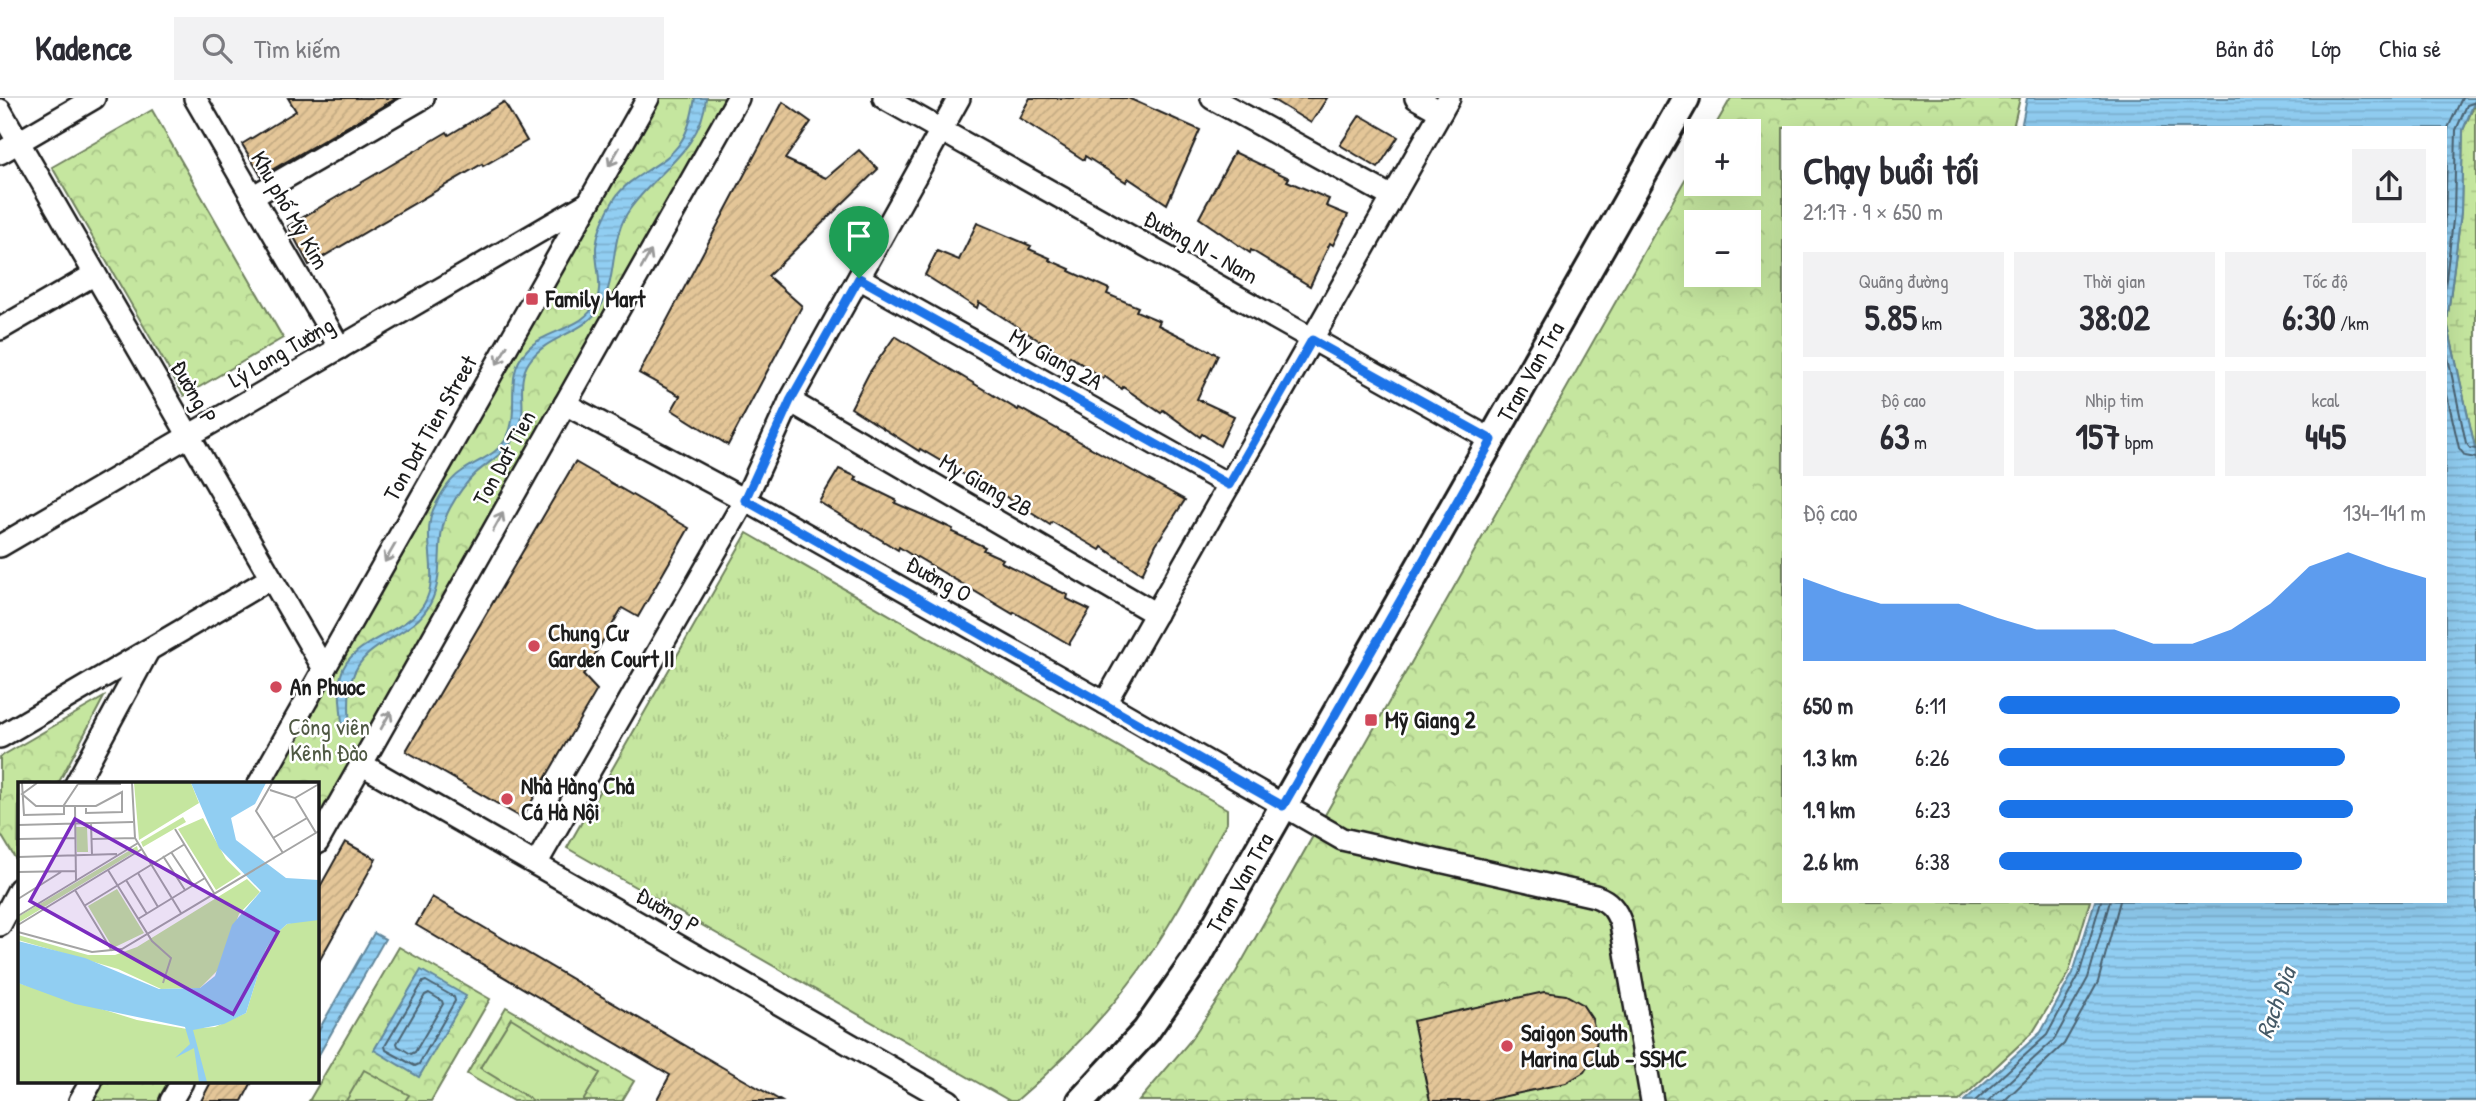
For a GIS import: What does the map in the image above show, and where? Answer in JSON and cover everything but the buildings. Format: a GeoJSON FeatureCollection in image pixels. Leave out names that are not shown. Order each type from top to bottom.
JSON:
{"type":"FeatureCollection","features":[{"type":"Feature","properties":{"kind":"main road","name":"Tran Van Tra"},"geometry":{"type":"LineString","coordinates":[[1082,1101],[1109,1074],[1166,1006],[1197,958],[1686,98]]}},
{"type":"Feature","properties":{"kind":"street"},"geometry":{"type":"LineString","coordinates":[[9,148],[94,98]]}},
{"type":"Feature","properties":{"kind":"street","name":"Khu phố Mỹ Kim"},"geometry":{"type":"LineString","coordinates":[[195,98],[340,348]]}},
{"type":"Feature","properties":{"kind":"street"},"geometry":{"type":"LineString","coordinates":[[252,197],[423,98]]}},
{"type":"Feature","properties":{"kind":"street","name":"Ton Dat Tien Street"},"geometry":{"type":"LineString","coordinates":[[260,782],[648,98]]}},
{"type":"Feature","properties":{"kind":"street","name":"Ton Dat Tien"},"geometry":{"type":"LineString","coordinates":[[318,841],[738,98]]}},
{"type":"Feature","properties":{"kind":"street","name":"Đường N - Nam"},"geometry":{"type":"LineString","coordinates":[[884,98],[1492,440]]}},
{"type":"Feature","properties":{"kind":"street"},"geometry":{"type":"LineString","coordinates":[[536,864],[745,500],[790,401],[959,98]]}},
{"type":"Feature","properties":{"kind":"street"},"geometry":{"type":"LineString","coordinates":[[1212,98],[1392,197]]}},
{"type":"Feature","properties":{"kind":"street"},"geometry":{"type":"LineString","coordinates":[[1105,703],[1445,105],[1416,98]]}},
{"type":"Feature","properties":{"kind":"street","name":"Đường P"},"geometry":{"type":"LineString","coordinates":[[0,110],[9,148],[95,274],[324,669]]}},
{"type":"Feature","properties":{"kind":"street","name":"Lý Long Tường"},"geometry":{"type":"LineString","coordinates":[[0,546],[588,203]]}},
{"type":"Feature","properties":{"kind":"street"},"geometry":{"type":"LineString","coordinates":[[0,329],[95,274]]}},
{"type":"Feature","properties":{"kind":"street","name":"My Giang 2A"},"geometry":{"type":"LineString","coordinates":[[859,278],[1229,485]]}},
{"type":"Feature","properties":{"kind":"street","name":"My Giang 2B"},"geometry":{"type":"LineString","coordinates":[[790,401],[1156,614]]}},
{"type":"Feature","properties":{"kind":"street","name":"Đường O"},"geometry":{"type":"LineString","coordinates":[[565,404],[745,500],[1342,839],[1595,895],[1606,901],[1616,911],[1621,924],[1652,1101]]}},
{"type":"Feature","properties":{"kind":"street"},"geometry":{"type":"LineString","coordinates":[[0,737],[271,578]]}},
{"type":"Feature","properties":{"kind":"street"},"geometry":{"type":"LineString","coordinates":[[77,782],[148,650]]}},
{"type":"Feature","properties":{"kind":"street","name":"Đường P"},"geometry":{"type":"LineString","coordinates":[[361,764],[949,1101]]}},
{"type":"Feature","properties":{"kind":"street"},"geometry":{"type":"LineString","coordinates":[[0,925],[18,891]]}},
{"type":"Feature","properties":{"kind":"street"},"geometry":{"type":"LineString","coordinates":[[80,1101],[90,1084]]}},
{"type":"Feature","properties":{"kind":"street"},"geometry":{"type":"LineString","coordinates":[[171,1101],[181,1084]]}},
{"type":"Feature","properties":{"kind":"green space","name":"Công viên Kênh Đào"},"geometry":{"type":"Polygon","coordinates":[[[658,98],[726,98],[318,822],[318,782],[270,782],[658,98]]]}},
{"type":"Feature","properties":{"kind":"green space"},"geometry":{"type":"Polygon","coordinates":[[[1731,98],[2020,98],[2013,126],[1782,126],[1782,903],[2089,903],[2068,975],[2033,1032],[1959,1101],[1139,1101],[1190,1041],[1236,972],[1684,181],[1684,196],[1761,196],[1761,119],[1719,119],[1731,98]]]}},
{"type":"Feature","properties":{"kind":"green space"},"geometry":{"type":"Polygon","coordinates":[[[2476,102],[2476,452],[2447,322],[2461,212],[2463,130],[2476,102]]]}},
{"type":"Feature","properties":{"kind":"green space"},"geometry":{"type":"Polygon","coordinates":[[[152,110],[283,338],[184,396],[52,167],[152,110]]]}},
{"type":"Feature","properties":{"kind":"green space"},"geometry":{"type":"Polygon","coordinates":[[[747,533],[1227,809],[1227,822],[1175,915],[1140,969],[1082,1039],[1016,1101],[1010,1101],[567,848],[747,533]]]}},
{"type":"Feature","properties":{"kind":"green space"},"geometry":{"type":"Polygon","coordinates":[[[104,697],[59,782],[18,782],[18,863],[0,833],[0,757],[104,697]]]}},
{"type":"Feature","properties":{"kind":"green space"},"geometry":{"type":"Polygon","coordinates":[[[399,947],[490,999],[431,1101],[309,1101],[399,947]]]}},
{"type":"Feature","properties":{"kind":"green space"},"geometry":{"type":"Polygon","coordinates":[[[506,1007],[634,1081],[622,1101],[513,1101],[467,1074],[506,1007]]]}},
{"type":"Feature","properties":{"kind":"green space"},"geometry":{"type":"Polygon","coordinates":[[[511,1018],[600,1073],[583,1101],[534,1101],[480,1068],[511,1018]]]}},
{"type":"Feature","properties":{"kind":"green space"},"geometry":{"type":"Polygon","coordinates":[[[364,1070],[409,1095],[405,1101],[346,1101],[364,1070]]]}},
{"type":"Feature","properties":{"kind":"green space"},"geometry":{"type":"Polygon","coordinates":[[[100,1084],[170,1084],[160,1101],[90,1101],[100,1084]]]}},
{"type":"Feature","properties":{"kind":"water"},"geometry":{"type":"Polygon","coordinates":[[[695,98],[706,98],[703,116],[696,132],[677,158],[641,195],[623,220],[610,281],[602,304],[586,322],[546,345],[529,362],[523,378],[519,429],[506,449],[475,474],[461,490],[445,520],[440,544],[438,580],[430,604],[412,625],[377,647],[358,666],[350,691],[349,727],[342,728],[339,688],[346,663],[366,645],[405,623],[424,604],[431,581],[430,522],[438,500],[457,475],[493,453],[507,437],[513,415],[515,371],[526,351],[533,344],[577,322],[592,309],[599,286],[596,247],[606,215],[622,189],[665,158],[680,143],[688,127],[695,98]]]}},
{"type":"Feature","properties":{"kind":"water"},"geometry":{"type":"Polygon","coordinates":[[[2027,98],[2476,98],[2463,130],[2461,212],[2447,322],[2447,126],[2021,126],[2027,98]]]}},
{"type":"Feature","properties":{"kind":"water","name":"Rạch Đỉa"},"geometry":{"type":"Polygon","coordinates":[[[2447,322],[2476,452],[2476,1101],[1964,1101],[2041,1032],[2073,973],[2094,903],[2447,903],[2447,322]]]}},
{"type":"Feature","properties":{"kind":"water"},"geometry":{"type":"Polygon","coordinates":[[[374,933],[385,939],[318,1056],[318,1031],[374,933]]]}},
{"type":"Feature","properties":{"kind":"water"},"geometry":{"type":"Polygon","coordinates":[[[421,970],[466,996],[419,1077],[374,1050],[421,970]]]}},
{"type":"Feature","properties":{"kind":"place","name":"Family Mart"},"geometry":{"type":"Point","coordinates":[532,299]}},
{"type":"Feature","properties":{"kind":"place","name":"Chung Cư Garden Court II"},"geometry":{"type":"Point","coordinates":[534,646]}},
{"type":"Feature","properties":{"kind":"place","name":"An Phuoc"},"geometry":{"type":"Point","coordinates":[276,687]}},
{"type":"Feature","properties":{"kind":"place","name":"Mỹ Giang 2"},"geometry":{"type":"Point","coordinates":[1371,720]}},
{"type":"Feature","properties":{"kind":"place","name":"Nhà Hàng Chả Cá Hà Nội"},"geometry":{"type":"Point","coordinates":[507,799]}},
{"type":"Feature","properties":{"kind":"place","name":"Saigon South Marina Club - SSMC"},"geometry":{"type":"Point","coordinates":[1507,1046]}},
{"type":"Feature","properties":{"kind":"route"},"geometry":{"type":"LineString","coordinates":[[859,278],[1229,485],[1312,340],[1492,440],[1283,806],[745,500],[790,401],[859,278]]}}]}
